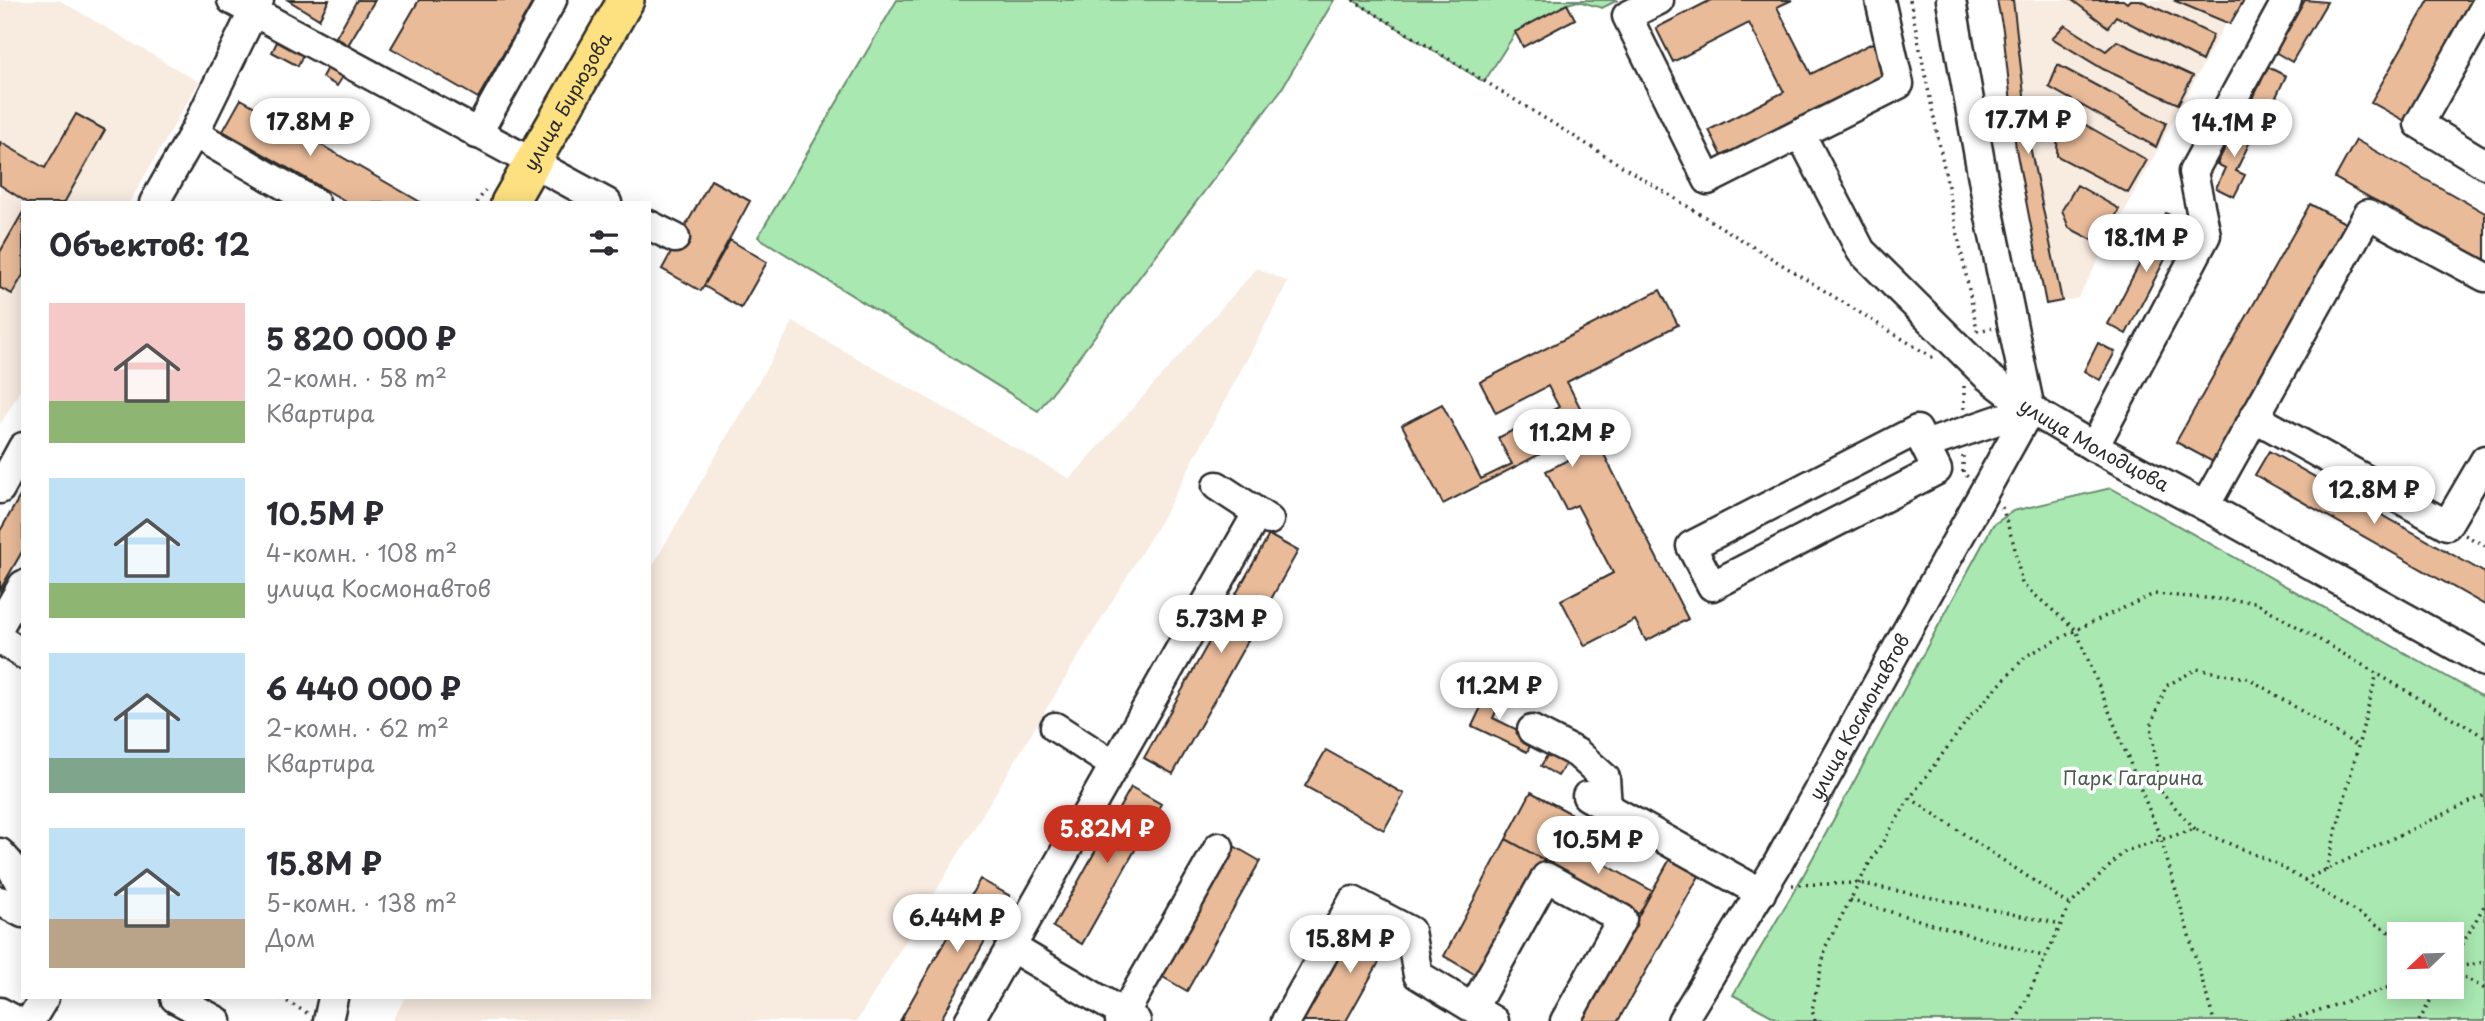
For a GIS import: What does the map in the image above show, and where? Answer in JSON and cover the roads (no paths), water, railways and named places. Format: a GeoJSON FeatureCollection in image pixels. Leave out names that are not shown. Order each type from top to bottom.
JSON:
{"type":"FeatureCollection","features":[{"type":"Feature","properties":{"kind":"main road","name":"улица Бирюзова"},"geometry":{"type":"LineString","coordinates":[[510,201],[626,0]]}},
{"type":"Feature","properties":{"kind":"street"},"geometry":{"type":"LineString","coordinates":[[477,134],[552,0]]}},
{"type":"Feature","properties":{"kind":"street"},"geometry":{"type":"LineString","coordinates":[[1659,0],[1627,16],[1708,180],[1899,83],[1880,0]]}},
{"type":"Feature","properties":{"kind":"street","name":"улица Молодцова"},"geometry":{"type":"LineString","coordinates":[[1951,0],[1989,212],[2030,409],[2094,447],[2485,662]]}},
{"type":"Feature","properties":{"kind":"street"},"geometry":{"type":"LineString","coordinates":[[2094,447],[2206,234],[2193,172],[2287,0]]}},
{"type":"Feature","properties":{"kind":"street"},"geometry":{"type":"LineString","coordinates":[[156,201],[194,133],[248,4],[477,134],[603,201]]}},
{"type":"Feature","properties":{"kind":"street"},"geometry":{"type":"LineString","coordinates":[[2485,7],[2419,124],[2485,164]]}},
{"type":"Feature","properties":{"kind":"street"},"geometry":{"type":"LineString","coordinates":[[194,133],[312,201]]}},
{"type":"Feature","properties":{"kind":"street"},"geometry":{"type":"LineString","coordinates":[[1801,135],[1861,251],[1986,376],[2030,409]]}},
{"type":"Feature","properties":{"kind":"street"},"geometry":{"type":"LineString","coordinates":[[2205,506],[2368,214],[2485,277]]}},
{"type":"Feature","properties":{"kind":"street"},"geometry":{"type":"LineString","coordinates":[[651,226],[675,238]]}},
{"type":"Feature","properties":{"kind":"street"},"geometry":{"type":"LineString","coordinates":[[1925,445],[2030,409]]}},
{"type":"Feature","properties":{"kind":"street","name":"улица Космонавтов"},"geometry":{"type":"LineString","coordinates":[[1682,1021],[1763,889],[2030,409]]}},
{"type":"Feature","properties":{"kind":"street"},"geometry":{"type":"LineString","coordinates":[[2254,417],[2447,525],[2485,460]]}},
{"type":"Feature","properties":{"kind":"street"},"geometry":{"type":"LineString","coordinates":[[1917,430],[1925,445],[1937,470],[1712,586],[1691,546],[1917,430]]}},
{"type":"Feature","properties":{"kind":"street"},"geometry":{"type":"LineString","coordinates":[[0,489],[21,451]]}},
{"type":"Feature","properties":{"kind":"street"},"geometry":{"type":"LineString","coordinates":[[970,1021],[1114,765],[1263,517],[1217,486]]}},
{"type":"Feature","properties":{"kind":"street"},"geometry":{"type":"LineString","coordinates":[[8,641],[21,592]]}},
{"type":"Feature","properties":{"kind":"street"},"geometry":{"type":"LineString","coordinates":[[1055,727],[1114,765]]}},
{"type":"Feature","properties":{"kind":"street"},"geometry":{"type":"LineString","coordinates":[[1532,730],[1577,753],[1605,778],[1597,802],[1763,889]]}},
{"type":"Feature","properties":{"kind":"street"},"geometry":{"type":"LineString","coordinates":[[1011,947],[1127,1019],[1219,847]]}},
{"type":"Feature","properties":{"kind":"street"},"geometry":{"type":"LineString","coordinates":[[0,853],[0,864]]}},
{"type":"Feature","properties":{"kind":"street"},"geometry":{"type":"LineString","coordinates":[[0,853],[21,885]]}},
{"type":"Feature","properties":{"kind":"street"},"geometry":{"type":"LineString","coordinates":[[1286,1021],[1353,901],[1410,931],[1418,975],[1484,1014],[1546,877],[1622,919],[1565,1021]]}},
{"type":"Feature","properties":{"kind":"street"},"geometry":{"type":"LineString","coordinates":[[0,901],[21,912]]}},
{"type":"Feature","properties":{"kind":"street"},"geometry":{"type":"LineString","coordinates":[[30,1021],[43,999]]}},
{"type":"Feature","properties":{"kind":"street"},"geometry":{"type":"LineString","coordinates":[[177,999],[218,1021]]}},
{"type":"Feature","properties":{"kind":"street"},"geometry":{"type":"LineString","coordinates":[[320,1018],[332,999]]}},
{"type":"Feature","properties":{"kind":"street"},"geometry":{"type":"LineString","coordinates":[[0,1012],[17,1021]]}},
{"type":"Feature","properties":{"kind":"park label","name":"Парк Гагарина"},"geometry":{"type":"Point","coordinates":[2133,778]}}]}
